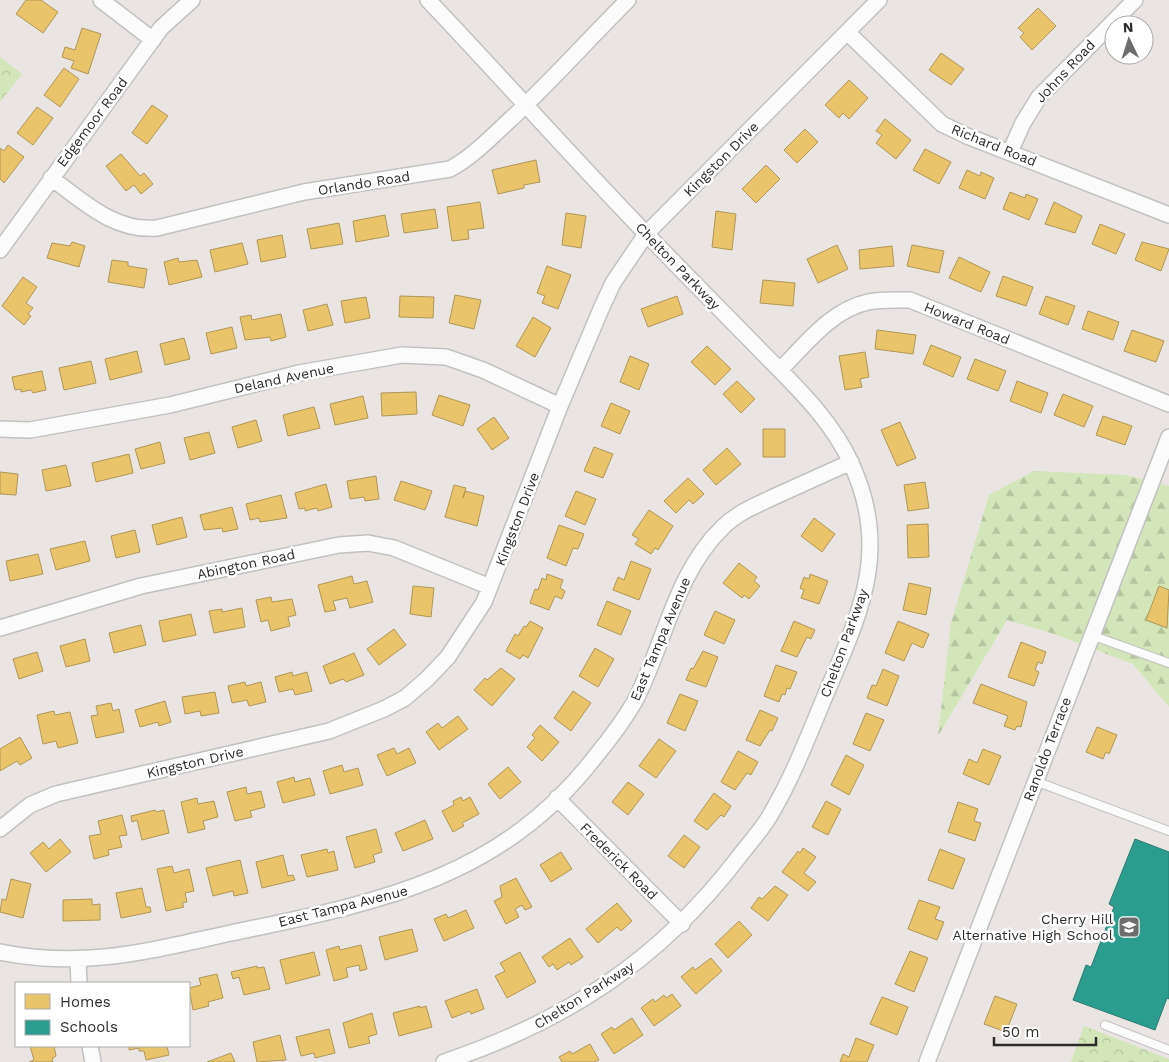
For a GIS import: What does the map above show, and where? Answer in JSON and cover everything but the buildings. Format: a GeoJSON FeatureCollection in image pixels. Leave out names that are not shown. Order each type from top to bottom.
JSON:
{"type":"FeatureCollection","features":[{"type":"Feature","properties":{"kind":"street"},"geometry":{"type":"LineString","coordinates":[[102,0],[153,40]]}},
{"type":"Feature","properties":{"kind":"street","name":"Edgemoor Road"},"geometry":{"type":"LineString","coordinates":[[0,250],[161,28],[192,0]]}},
{"type":"Feature","properties":{"kind":"street","name":"Chelton Parkway"},"geometry":{"type":"LineString","coordinates":[[428,0],[646,234],[780,370],[828,424],[851,462],[866,509],[870,537],[866,591],[856,620],[789,782],[770,817],[714,890],[682,924],[625,972],[575,1004],[508,1040],[444,1062]]}},
{"type":"Feature","properties":{"kind":"street","name":"Orlando Road"},"geometry":{"type":"LineString","coordinates":[[51,178],[103,216],[122,225],[141,229],[157,228],[304,192],[450,169],[479,149],[628,0]]}},
{"type":"Feature","properties":{"kind":"street","name":"Kingston Drive"},"geometry":{"type":"LineString","coordinates":[[0,829],[30,806],[56,794],[330,731],[384,709],[405,698],[448,657],[468,629],[490,587],[560,406],[613,284],[646,234],[879,0]]}},
{"type":"Feature","properties":{"kind":"street","name":"Johns Road"},"geometry":{"type":"LineString","coordinates":[[1010,152],[1023,123],[1039,97],[1135,0]]}},
{"type":"Feature","properties":{"kind":"street","name":"Richard Road"},"geometry":{"type":"LineString","coordinates":[[847,32],[942,124],[967,136],[1169,215]]}},
{"type":"Feature","properties":{"kind":"street","name":"Howard Road"},"geometry":{"type":"LineString","coordinates":[[780,370],[831,320],[841,313],[867,302],[910,300],[1169,404]]}},
{"type":"Feature","properties":{"kind":"street","name":"Deland Avenue"},"geometry":{"type":"LineString","coordinates":[[0,429],[30,430],[170,405],[299,372],[402,355],[446,357],[483,370],[560,406]]}},
{"type":"Feature","properties":{"kind":"street","name":"Ranoldo Terrace"},"geometry":{"type":"LineString","coordinates":[[927,1062],[1169,437]]}},
{"type":"Feature","properties":{"kind":"street","name":"East Tampa Avenue"},"geometry":{"type":"LineString","coordinates":[[0,952],[23,957],[78,960],[122,956],[170,948],[358,905],[420,886],[475,860],[509,839],[557,798],[594,758],[635,700],[690,570],[708,543],[724,526],[744,512],[851,462]]}},
{"type":"Feature","properties":{"kind":"street","name":"Abington Road"},"geometry":{"type":"LineString","coordinates":[[0,628],[141,586],[339,544],[368,543],[394,548],[490,587]]}},
{"type":"Feature","properties":{"kind":"street","name":"Frederick Road"},"geometry":{"type":"LineString","coordinates":[[557,798],[682,924]]}},
{"type":"Feature","properties":{"kind":"street"},"geometry":{"type":"LineString","coordinates":[[78,960],[78,982]]}},
{"type":"Feature","properties":{"kind":"street"},"geometry":{"type":"LineString","coordinates":[[90,1047],[93,1062]]}},
{"type":"Feature","properties":{"kind":"lane"},"geometry":{"type":"LineString","coordinates":[[1091,635],[1169,663]]}},
{"type":"Feature","properties":{"kind":"lane"},"geometry":{"type":"LineString","coordinates":[[1035,781],[1169,831]]}},
{"type":"Feature","properties":{"kind":"lane"},"geometry":{"type":"LineString","coordinates":[[1105,1025],[1169,1050]]}},
{"type":"Feature","properties":{"kind":"green space"},"geometry":{"type":"Polygon","coordinates":[[[0,57],[22,74],[0,102],[0,57]]]}},
{"type":"Feature","properties":{"kind":"green space"},"geometry":{"type":"Polygon","coordinates":[[[1034,471],[1126,475],[1169,486],[1169,707],[1133,664],[1051,633],[1007,620],[938,736],[951,623],[989,495],[1034,471]]]}},
{"type":"Feature","properties":{"kind":"green space"},"geometry":{"type":"Polygon","coordinates":[[[1084,1026],[1169,1059],[1169,1062],[1071,1062],[1084,1026]]]}},
{"type":"Feature","properties":{"kind":"place","name":"Cherry Hill Alternative High School"},"geometry":{"type":"Point","coordinates":[1129,927]}}]}
